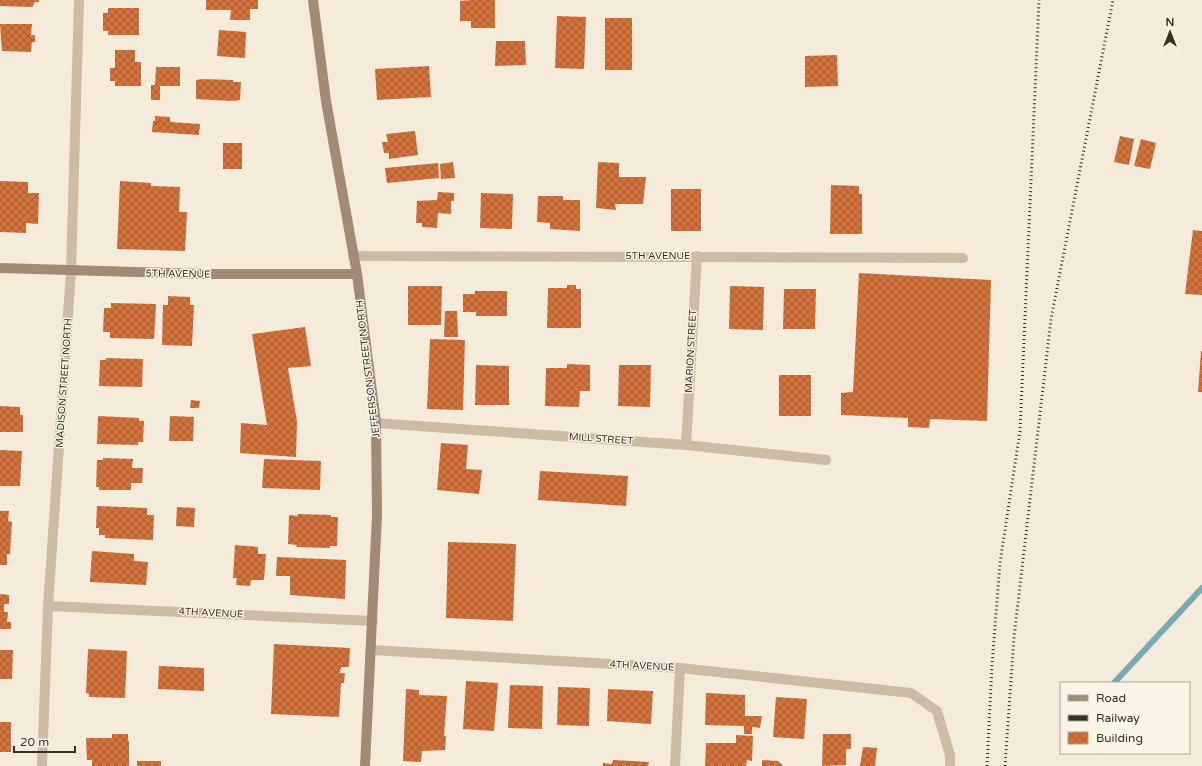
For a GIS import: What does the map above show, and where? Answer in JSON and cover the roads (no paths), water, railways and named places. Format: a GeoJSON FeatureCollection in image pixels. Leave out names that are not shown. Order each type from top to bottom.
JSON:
{"type":"FeatureCollection","features":[{"type":"Feature","properties":{"kind":"main road","name":"JEFFERSON STREET NORTH"},"geometry":{"type":"LineString","coordinates":[[313,0],[326,101],[356,274],[376,423],[377,515],[366,766]]}},
{"type":"Feature","properties":{"kind":"main road","name":"5TH AVENUE"},"geometry":{"type":"LineString","coordinates":[[0,268],[204,274],[356,274]]}},
{"type":"Feature","properties":{"kind":"street","name":"MADISON STREET NORTH"},"geometry":{"type":"LineString","coordinates":[[42,766],[48,606],[71,271],[79,0]]}},
{"type":"Feature","properties":{"kind":"street","name":"5TH AVENUE"},"geometry":{"type":"LineString","coordinates":[[353,256],[963,258]]}},
{"type":"Feature","properties":{"kind":"street","name":"MARION STREET"},"geometry":{"type":"LineString","coordinates":[[686,445],[697,256]]}},
{"type":"Feature","properties":{"kind":"street","name":"MILL STREET"},"geometry":{"type":"LineString","coordinates":[[376,423],[686,445],[826,460]]}},
{"type":"Feature","properties":{"kind":"street","name":"4TH AVENUE"},"geometry":{"type":"LineString","coordinates":[[48,606],[373,621]]}},
{"type":"Feature","properties":{"kind":"street","name":"4TH AVENUE"},"geometry":{"type":"LineString","coordinates":[[372,650],[680,668],[911,693],[937,711],[950,755],[950,766]]}},
{"type":"Feature","properties":{"kind":"street"},"geometry":{"type":"LineString","coordinates":[[675,766],[680,668]]}},
{"type":"Feature","properties":{"kind":"waterway"},"geometry":{"type":"LineString","coordinates":[[1115,682],[1202,588]]}},
{"type":"Feature","properties":{"kind":"railway"},"geometry":{"type":"LineString","coordinates":[[987,766],[992,665],[1000,563],[1020,431],[1039,0]]}},
{"type":"Feature","properties":{"kind":"railway"},"geometry":{"type":"LineString","coordinates":[[1005,766],[1014,637],[1051,319],[1113,0]]}}]}
